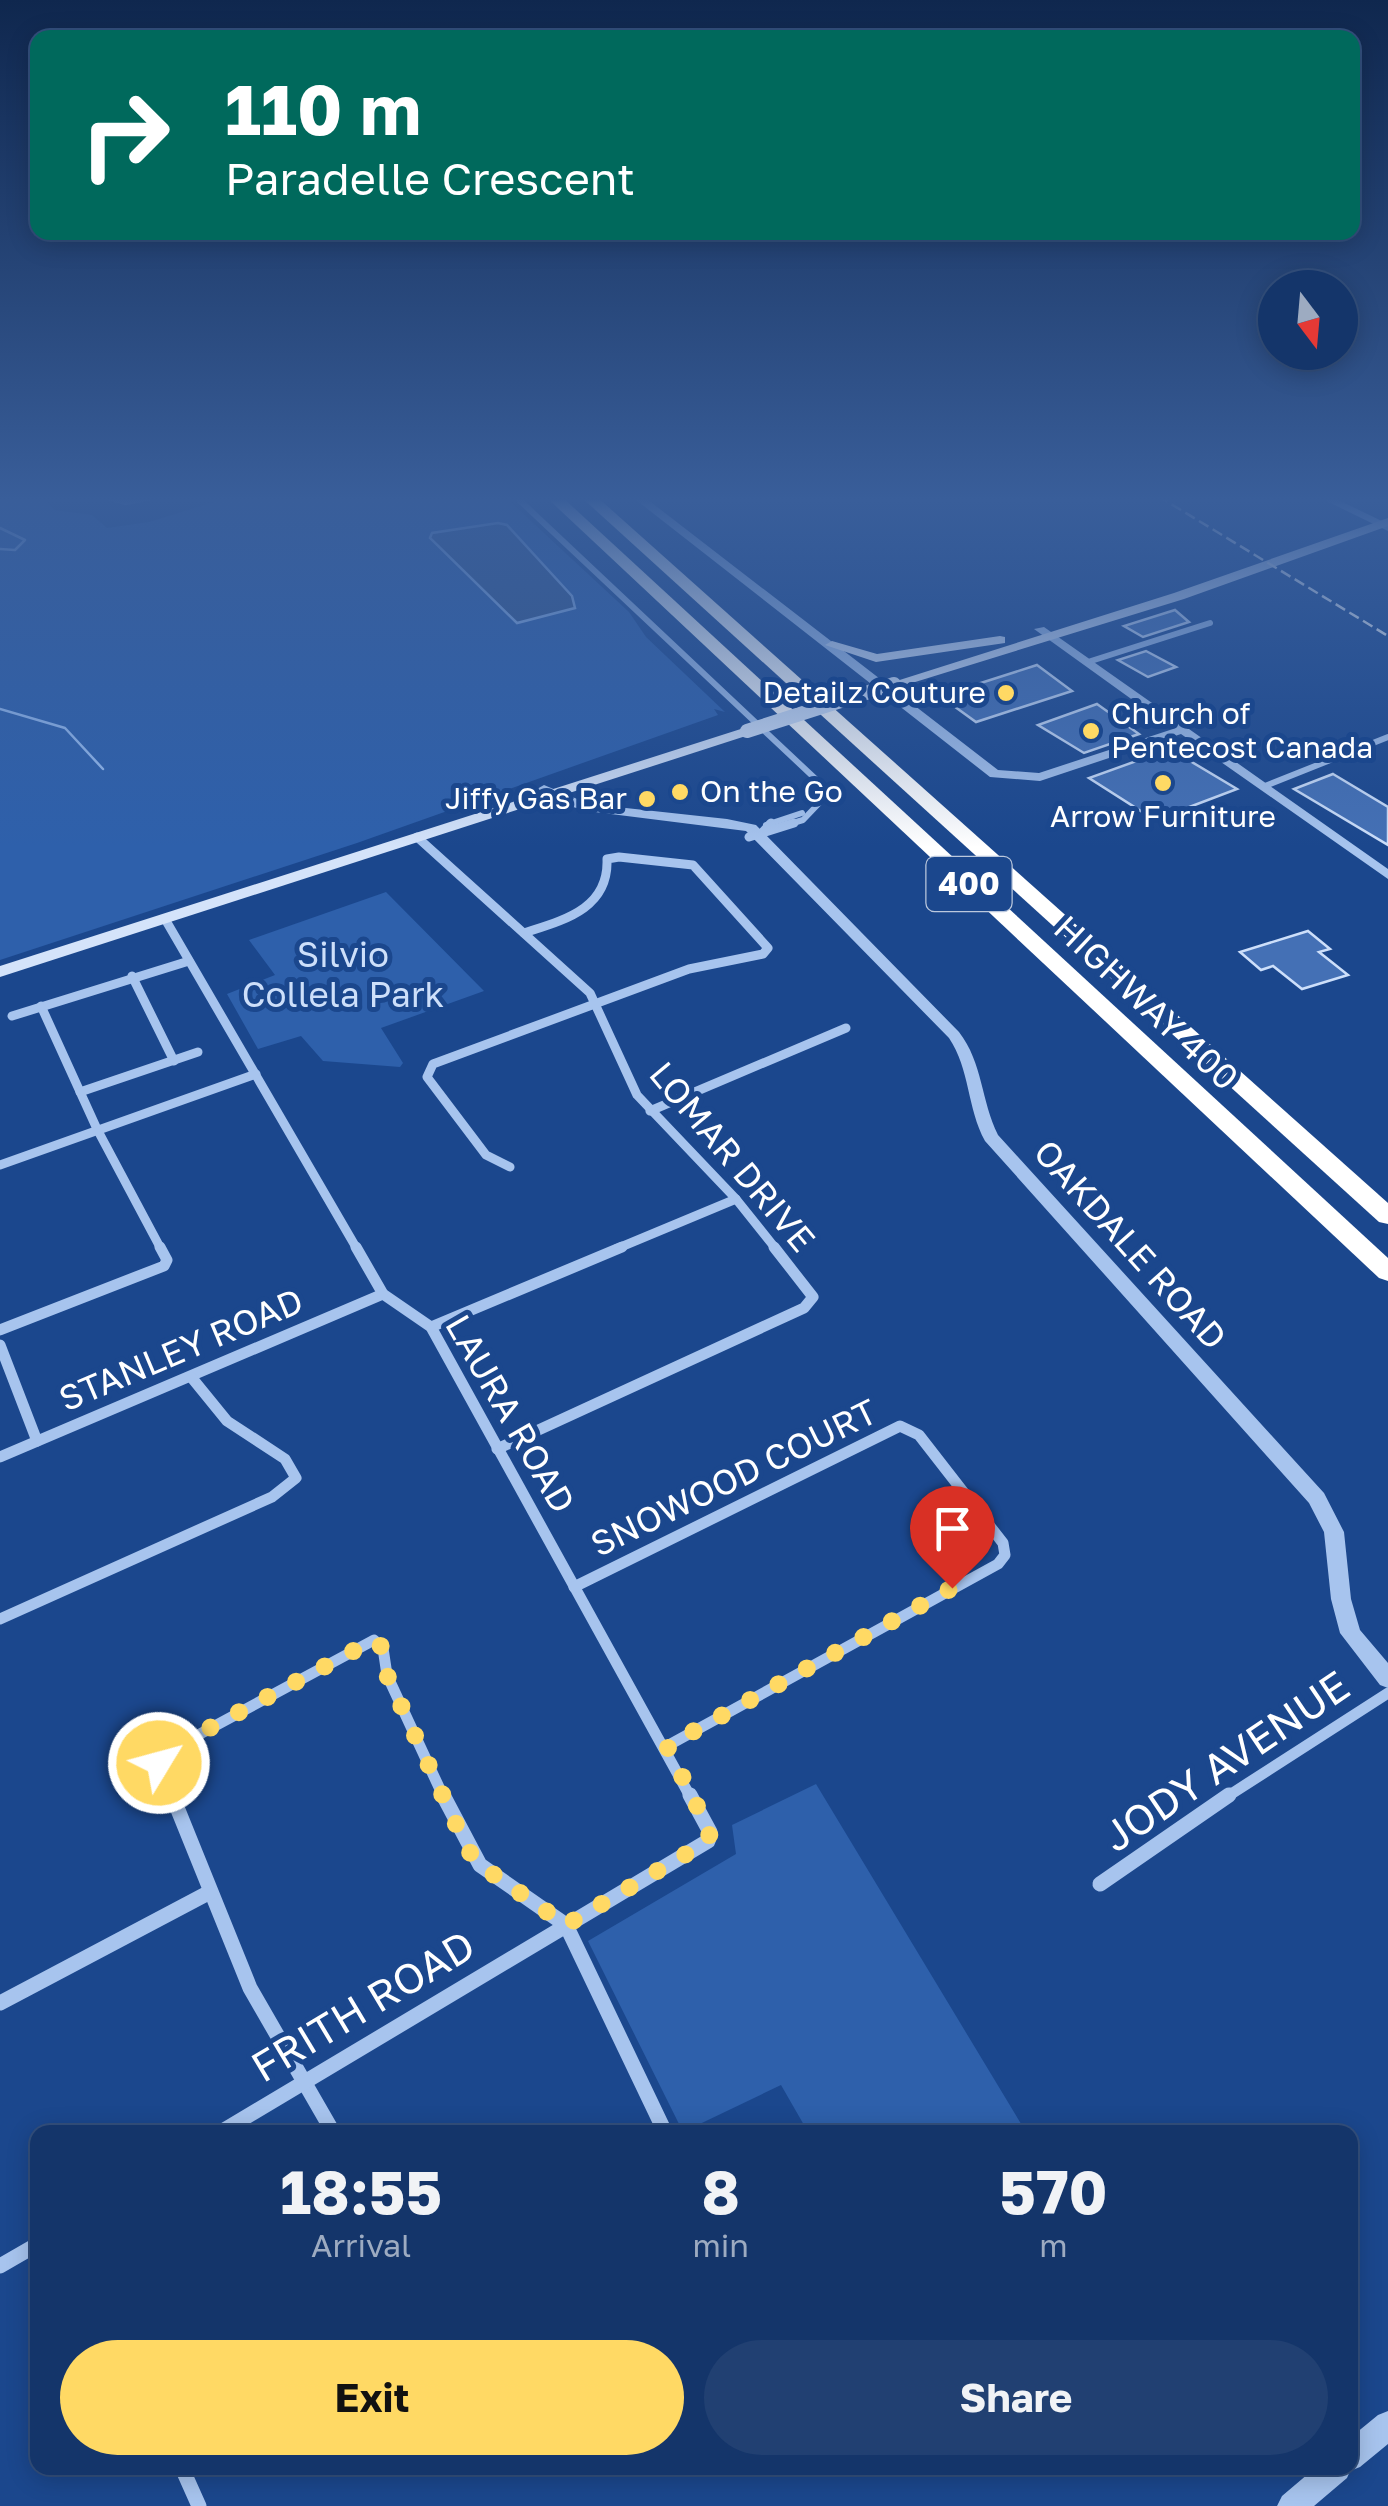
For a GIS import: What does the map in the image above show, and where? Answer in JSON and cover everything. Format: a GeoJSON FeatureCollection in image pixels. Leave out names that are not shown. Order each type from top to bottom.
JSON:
{"type":"FeatureCollection","features":[{"type":"Feature","properties":{"kind":"highway","name":"HIGHWAY 400"},"geometry":{"type":"LineString","coordinates":[[678,613],[1388,1272]]}},
{"type":"Feature","properties":{"kind":"highway","name":"HIGHWAY 400"},"geometry":{"type":"LineString","coordinates":[[717,613],[1388,1216]]}},
{"type":"Feature","properties":{"kind":"main road"},"geometry":{"type":"LineString","coordinates":[[888,679],[1113,613]]}},
{"type":"Feature","properties":{"kind":"main road"},"geometry":{"type":"LineString","coordinates":[[832,645],[876,658],[1050,632]]}},
{"type":"Feature","properties":{"kind":"main road"},"geometry":{"type":"LineString","coordinates":[[0,972],[417,837],[1000,640]]}},
{"type":"Feature","properties":{"kind":"street"},"geometry":{"type":"LineString","coordinates":[[639,613],[822,786],[824,798],[802,820],[755,836]]}},
{"type":"Feature","properties":{"kind":"street"},"geometry":{"type":"LineString","coordinates":[[790,613],[984,768],[1008,777],[1052,774],[1185,729]]}},
{"type":"Feature","properties":{"kind":"street"},"geometry":{"type":"LineString","coordinates":[[1086,658],[1210,623]]}},
{"type":"Feature","properties":{"kind":"street"},"geometry":{"type":"LineString","coordinates":[[1050,632],[1388,875]]}},
{"type":"Feature","properties":{"kind":"street"},"geometry":{"type":"LineString","coordinates":[[1265,786],[1388,737]]}},
{"type":"Feature","properties":{"kind":"street","name":"OAKDALE ROAD"},"geometry":{"type":"LineString","coordinates":[[557,790],[600,810],[692,818],[755,836],[961,1042],[971,1064],[979,1117],[991,1137],[1317,1498],[1334,1532],[1341,1599],[1350,1632],[1388,1679]]}},
{"type":"Feature","properties":{"kind":"street","name":"LOMAR DRIVE"},"geometry":{"type":"LineString","coordinates":[[417,837],[590,994],[637,1096],[736,1199],[810,1290],[812,1302],[497,1449]]}},
{"type":"Feature","properties":{"kind":"street"},"geometry":{"type":"LineString","coordinates":[[510,1166],[486,1155],[427,1071],[433,1064],[594,1008],[689,969],[763,954],[768,948],[690,863],[619,857],[607,860],[611,870],[607,884],[588,908],[524,933]]}},
{"type":"Feature","properties":{"kind":"street","name":"LAURA ROAD"},"geometry":{"type":"LineString","coordinates":[[165,919],[383,1294],[431,1327],[574,1587],[667,1746]]}},
{"type":"Feature","properties":{"kind":"street"},"geometry":{"type":"LineString","coordinates":[[12,1016],[189,961]]}},
{"type":"Feature","properties":{"kind":"street"},"geometry":{"type":"LineString","coordinates":[[132,976],[174,1061]]}},
{"type":"Feature","properties":{"kind":"street"},"geometry":{"type":"LineString","coordinates":[[0,1330],[164,1266],[166,1252],[97,1129],[41,1006]]}},
{"type":"Feature","properties":{"kind":"street"},"geometry":{"type":"LineString","coordinates":[[650,1111],[846,1028]]}},
{"type":"Feature","properties":{"kind":"street"},"geometry":{"type":"LineString","coordinates":[[80,1092],[198,1052]]}},
{"type":"Feature","properties":{"kind":"street"},"geometry":{"type":"LineString","coordinates":[[0,1165],[256,1074]]}},
{"type":"Feature","properties":{"kind":"street"},"geometry":{"type":"LineString","coordinates":[[431,1327],[736,1199]]}},
{"type":"Feature","properties":{"kind":"street","name":"STANLEY ROAD"},"geometry":{"type":"LineString","coordinates":[[0,1457],[383,1294]]}},
{"type":"Feature","properties":{"kind":"street"},"geometry":{"type":"LineString","coordinates":[[0,1345],[37,1441]]}},
{"type":"Feature","properties":{"kind":"street"},"geometry":{"type":"LineString","coordinates":[[0,1619],[272,1497],[296,1478],[294,1468],[285,1459],[218,1413],[192,1378]]}},
{"type":"Feature","properties":{"kind":"street","name":"SNOWOOD COURT"},"geometry":{"type":"LineString","coordinates":[[574,1587],[900,1426],[919,1435],[1003,1544],[1004,1555],[998,1564],[667,1746]]}},
{"type":"Feature","properties":{"kind":"street"},"geometry":{"type":"LineString","coordinates":[[328,2125],[250,1988],[159,1763],[161,1755],[374,1640],[383,1648],[387,1675],[468,1850],[480,1865],[566,1925],[662,2125]]}},
{"type":"Feature","properties":{"kind":"street","name":"JODY AVENUE"},"geometry":{"type":"LineString","coordinates":[[1100,1884],[1178,1828],[1388,1693]]}},
{"type":"Feature","properties":{"kind":"street","name":"FRITH ROAD"},"geometry":{"type":"LineString","coordinates":[[233,2125],[708,1841],[710,1832],[667,1746]]}},
{"type":"Feature","properties":{"kind":"street"},"geometry":{"type":"LineString","coordinates":[[0,2002],[210,1892]]}},
{"type":"Feature","properties":{"kind":"street"},"geometry":{"type":"LineString","coordinates":[[0,2266],[30,2249]]}},
{"type":"Feature","properties":{"kind":"street"},"geometry":{"type":"LineString","coordinates":[[1358,2450],[1388,2425]]}},
{"type":"Feature","properties":{"kind":"street"},"geometry":{"type":"LineString","coordinates":[[185,2475],[198,2506]]}},
{"type":"Feature","properties":{"kind":"street"},"geometry":{"type":"LineString","coordinates":[[1292,2506],[1330,2475]]}},
{"type":"Feature","properties":{"kind":"green space"},"geometry":{"type":"Polygon","coordinates":[[[0,613],[630,613],[646,637],[725,712],[714,709],[718,715],[357,843],[0,960],[0,613]]]}},
{"type":"Feature","properties":{"kind":"green space","name":"Silvio Collela Park"},"geometry":{"type":"Polygon","coordinates":[[[386,892],[484,991],[381,1028],[403,1063],[400,1067],[323,1061],[301,1036],[258,1049],[227,994],[275,975],[249,940],[386,892]]]}},
{"type":"Feature","properties":{"kind":"green space"},"geometry":{"type":"Polygon","coordinates":[[[816,1784],[1022,2125],[804,2125],[781,2085],[698,2125],[680,2125],[588,1941],[736,1854],[732,1825],[816,1784]]]}},
{"type":"Feature","properties":{"kind":"shaded area"},"geometry":{"type":"Polygon","coordinates":[[[507,613],[556,613],[517,623],[507,613]]]}},
{"type":"Feature","properties":{"kind":"building"},"geometry":{"type":"Polygon","coordinates":[[[1166,613],[1178,613],[1189,622],[1143,637],[1124,626],[1166,613]]]}},
{"type":"Feature","properties":{"kind":"building"},"geometry":{"type":"Polygon","coordinates":[[[1146,651],[1176,667],[1148,677],[1118,660],[1146,651]]]}},
{"type":"Feature","properties":{"kind":"building","name":"Detailz Couture"},"geometry":{"type":"Polygon","coordinates":[[[1037,665],[1072,691],[976,722],[940,696],[1037,665]]]}},
{"type":"Feature","properties":{"kind":"building","name":"Church of Pentecost Canada"},"geometry":{"type":"Polygon","coordinates":[[[1097,704],[1139,734],[1084,753],[1038,725],[1097,704]]]}},
{"type":"Feature","properties":{"kind":"building","name":"Arrow Furniture"},"geometry":{"type":"Polygon","coordinates":[[[1170,749],[1237,789],[1155,820],[1089,778],[1170,749]]]}},
{"type":"Feature","properties":{"kind":"building"},"geometry":{"type":"Polygon","coordinates":[[[1333,774],[1388,807],[1388,845],[1294,789],[1333,774]]]}},
{"type":"Feature","properties":{"kind":"building"},"geometry":{"type":"Polygon","coordinates":[[[1308,931],[1330,949],[1319,952],[1348,975],[1302,989],[1273,966],[1261,970],[1240,952],[1308,931]]]}},
{"type":"Feature","properties":{"kind":"waterway"},"geometry":{"type":"LineString","coordinates":[[0,709],[65,728],[103,769]]}},
{"type":"Feature","properties":{"kind":"railway"},"geometry":{"type":"LineString","coordinates":[[1350,613],[1388,636]]}},
{"type":"Feature","properties":{"kind":"place","name":"Detailz Couture"},"geometry":{"type":"Point","coordinates":[1006,693]}},
{"type":"Feature","properties":{"kind":"place","name":"Church of Pentecost Canada"},"geometry":{"type":"Point","coordinates":[1091,731]}},
{"type":"Feature","properties":{"kind":"place","name":"Arrow Furniture"},"geometry":{"type":"Point","coordinates":[1163,783]}},
{"type":"Feature","properties":{"kind":"place","name":"On the Go"},"geometry":{"type":"Point","coordinates":[680,792]}},
{"type":"Feature","properties":{"kind":"place","name":"Jiffy Gas Bar"},"geometry":{"type":"Point","coordinates":[647,799]}},
{"type":"Feature","properties":{"kind":"route"},"geometry":{"type":"LineString","coordinates":[[159,1763],[161,1755],[174,1747],[336,1664],[360,1644],[374,1640],[383,1648],[387,1675],[468,1850],[480,1865],[566,1925],[708,1841],[710,1832],[667,1746],[952,1588]]}}]}
